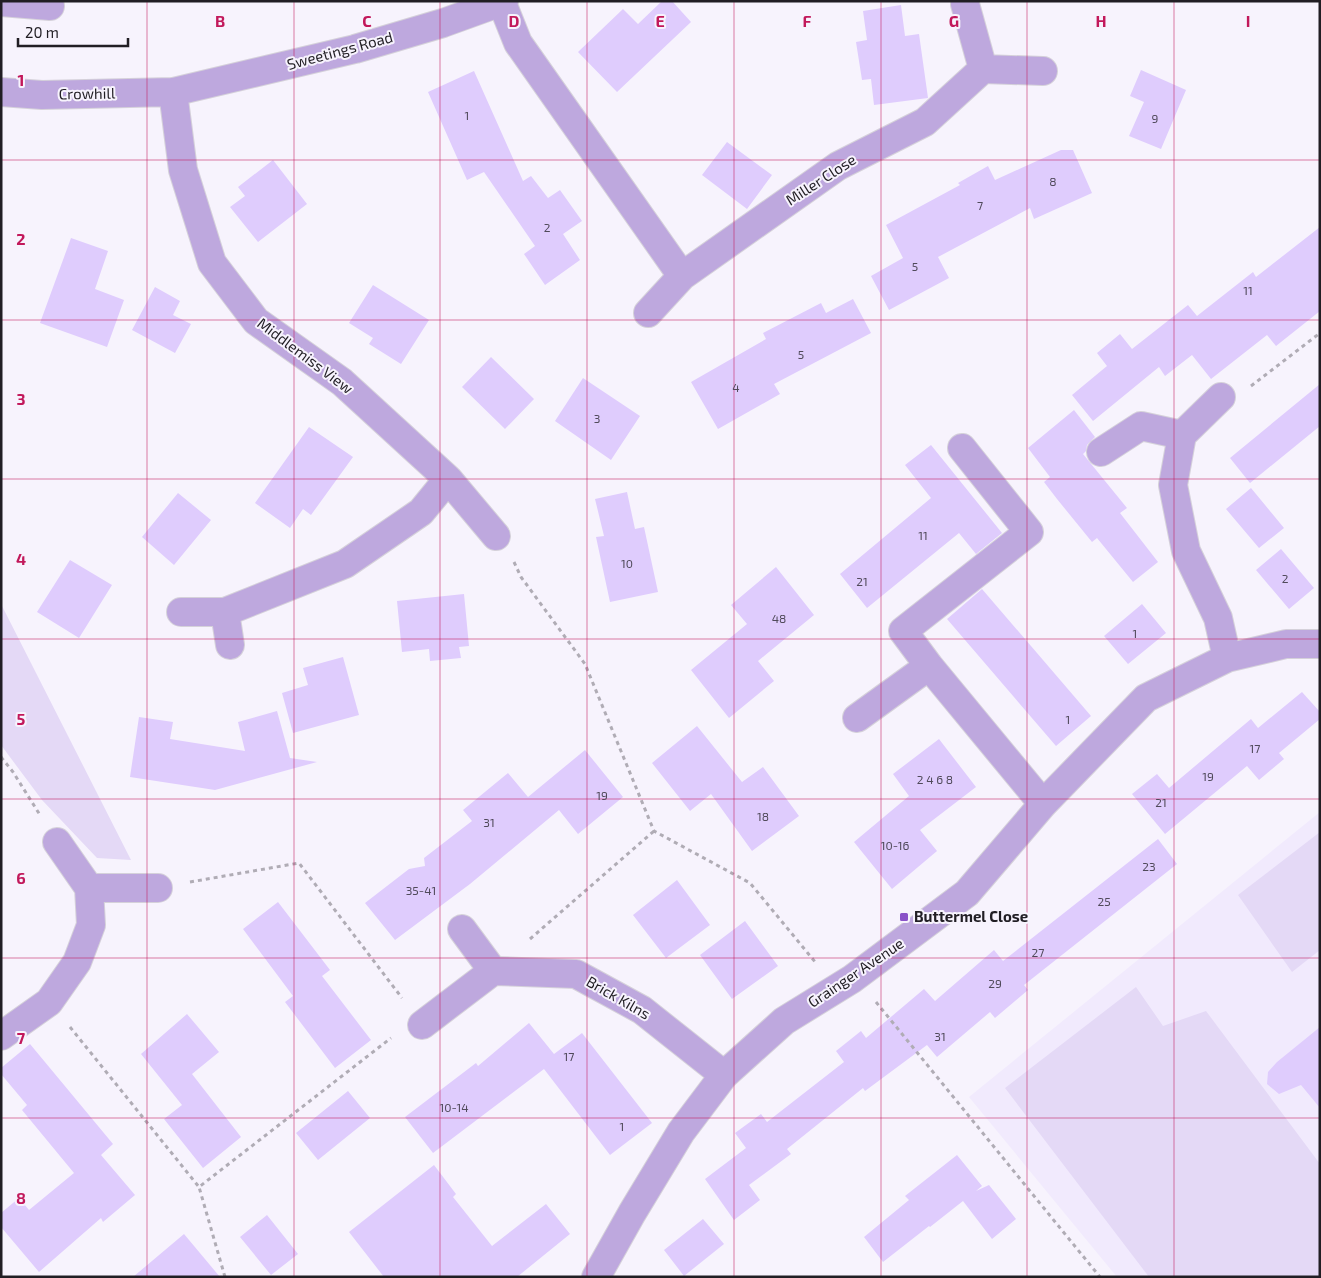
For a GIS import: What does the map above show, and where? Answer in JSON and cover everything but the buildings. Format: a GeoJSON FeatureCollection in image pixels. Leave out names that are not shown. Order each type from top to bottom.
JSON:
{"type":"FeatureCollection","features":[{"type":"Feature","properties":{"kind":"street"},"geometry":{"type":"LineString","coordinates":[[1,2],[50,6]]}},
{"type":"Feature","properties":{"kind":"street","name":"Sweetings Road"},"geometry":{"type":"LineString","coordinates":[[174,92],[355,49],[442,23],[502,2]]}},
{"type":"Feature","properties":{"kind":"street"},"geometry":{"type":"LineString","coordinates":[[502,2],[518,43],[682,276]]}},
{"type":"Feature","properties":{"kind":"street"},"geometry":{"type":"LineString","coordinates":[[965,4],[983,69],[1043,71]]}},
{"type":"Feature","properties":{"kind":"street","name":"Miller Close"},"geometry":{"type":"LineString","coordinates":[[648,313],[682,276],[838,166],[925,122],[983,69]]}},
{"type":"Feature","properties":{"kind":"street","name":"Crowhill"},"geometry":{"type":"LineString","coordinates":[[1,92],[42,95],[174,92]]}},
{"type":"Feature","properties":{"kind":"street","name":"Middlemiss View"},"geometry":{"type":"LineString","coordinates":[[174,92],[183,170],[212,262],[256,321],[342,382],[448,480],[496,536]]}},
{"type":"Feature","properties":{"kind":"street"},"geometry":{"type":"LineString","coordinates":[[1221,397],[1182,435],[1173,485],[1186,552],[1218,618],[1227,658]]}},
{"type":"Feature","properties":{"kind":"street"},"geometry":{"type":"LineString","coordinates":[[1101,452],[1141,426],[1182,435]]}},
{"type":"Feature","properties":{"kind":"street"},"geometry":{"type":"LineString","coordinates":[[962,448],[1029,532],[903,631],[928,666],[1043,804]]}},
{"type":"Feature","properties":{"kind":"street"},"geometry":{"type":"LineString","coordinates":[[181,612],[225,612],[346,564],[421,512],[448,480]]}},
{"type":"Feature","properties":{"kind":"street"},"geometry":{"type":"LineString","coordinates":[[225,612],[230,645]]}},
{"type":"Feature","properties":{"kind":"street","name":"Grainger Avenue"},"geometry":{"type":"LineString","coordinates":[[596,1277],[632,1212],[681,1132],[724,1075],[784,1021],[852,979],[967,893],[1043,804],[1146,698],[1227,658],[1286,644],[1320,644]]}},
{"type":"Feature","properties":{"kind":"street"},"geometry":{"type":"LineString","coordinates":[[857,718],[928,666]]}},
{"type":"Feature","properties":{"kind":"street"},"geometry":{"type":"LineString","coordinates":[[1,1036],[49,1002],[77,962],[92,925],[89,888],[57,842]]}},
{"type":"Feature","properties":{"kind":"street"},"geometry":{"type":"LineString","coordinates":[[89,888],[158,888]]}},
{"type":"Feature","properties":{"kind":"street"},"geometry":{"type":"LineString","coordinates":[[422,1025],[494,970],[462,930]]}},
{"type":"Feature","properties":{"kind":"street","name":"Brick Kilns"},"geometry":{"type":"LineString","coordinates":[[494,970],[576,974],[642,1010],[724,1075]]}},
{"type":"Feature","properties":{"kind":"path"},"geometry":{"type":"LineString","coordinates":[[1221,397],[1244,392],[1320,333]]}},
{"type":"Feature","properties":{"kind":"path"},"geometry":{"type":"LineString","coordinates":[[496,536],[505,545],[521,577],[585,664],[654,831],[750,883],[827,977],[852,979],[867,992],[1100,1277]]}},
{"type":"Feature","properties":{"kind":"path"},"geometry":{"type":"LineString","coordinates":[[1,758],[13,772],[57,842]]}},
{"type":"Feature","properties":{"kind":"path"},"geometry":{"type":"LineString","coordinates":[[494,970],[654,831]]}},
{"type":"Feature","properties":{"kind":"path"},"geometry":{"type":"LineString","coordinates":[[158,888],[299,863],[422,1025],[392,1038],[199,1187]]}},
{"type":"Feature","properties":{"kind":"path"},"geometry":{"type":"LineString","coordinates":[[49,1002],[199,1187],[225,1277]]}},
{"type":"Feature","properties":{"kind":"shaded area"},"geometry":{"type":"Polygon","coordinates":[[[1,604],[131,860],[97,858],[42,800],[1,745],[1,604]]]}},
{"type":"Feature","properties":{"kind":"shaded area"},"geometry":{"type":"Polygon","coordinates":[[[1320,812],[1320,1277],[1117,1277],[969,1097],[1320,812]]]}},
{"type":"Feature","properties":{"kind":"shaded area"},"geometry":{"type":"Polygon","coordinates":[[[1320,832],[1320,950],[1292,972],[1238,895],[1320,832]]]}},
{"type":"Feature","properties":{"kind":"shaded area"},"geometry":{"type":"Polygon","coordinates":[[[1136,987],[1163,1026],[1206,1011],[1320,1164],[1320,1277],[1149,1277],[1005,1088],[1136,987]]]}},
{"type":"Feature","properties":{"kind":"place","name":"Buttermel Close"},"geometry":{"type":"Point","coordinates":[904,917]}}]}
